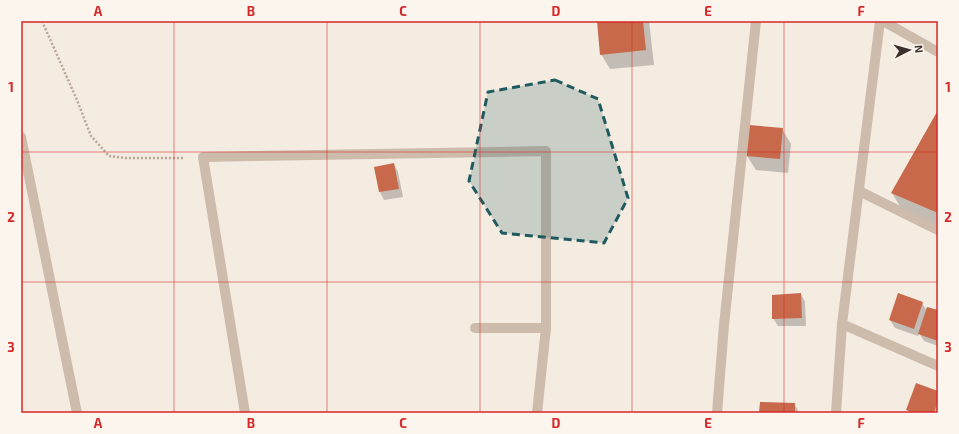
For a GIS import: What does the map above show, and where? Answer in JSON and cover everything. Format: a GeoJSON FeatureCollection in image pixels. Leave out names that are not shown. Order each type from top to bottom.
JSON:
{"type":"FeatureCollection","features":[{"type":"Feature","properties":{"kind":"street"},"geometry":{"type":"LineString","coordinates":[[717,413],[724,325],[756,21]]}},
{"type":"Feature","properties":{"kind":"street"},"geometry":{"type":"LineString","coordinates":[[836,413],[842,324],[881,21],[938,52]]}},
{"type":"Feature","properties":{"kind":"street"},"geometry":{"type":"LineString","coordinates":[[21,138],[77,413]]}},
{"type":"Feature","properties":{"kind":"street"},"geometry":{"type":"LineString","coordinates":[[246,413],[203,157],[546,151],[546,328],[537,413]]}},
{"type":"Feature","properties":{"kind":"street"},"geometry":{"type":"LineString","coordinates":[[859,191],[938,230]]}},
{"type":"Feature","properties":{"kind":"street"},"geometry":{"type":"LineString","coordinates":[[842,324],[938,366]]}},
{"type":"Feature","properties":{"kind":"street"},"geometry":{"type":"LineString","coordinates":[[475,328],[546,328]]}},
{"type":"Feature","properties":{"kind":"path"},"geometry":{"type":"LineString","coordinates":[[42,21],[91,136],[109,156],[126,158],[203,157]]}},
{"type":"Feature","properties":{"kind":"highlighted area"},"geometry":{"type":"Polygon","coordinates":[[[555,80],[598,99],[628,198],[604,243],[502,233],[469,181],[488,92],[555,80]]]}},
{"type":"Feature","properties":{"kind":"building"},"geometry":{"type":"Polygon","coordinates":[[[597,21],[643,21],[646,50],[600,55],[597,21]]]}},
{"type":"Feature","properties":{"kind":"building"},"geometry":{"type":"Polygon","coordinates":[[[938,110],[938,213],[891,193],[938,110]]]}},
{"type":"Feature","properties":{"kind":"building"},"geometry":{"type":"Polygon","coordinates":[[[749,125],[783,128],[780,159],[746,156],[749,125]]]}},
{"type":"Feature","properties":{"kind":"building"},"geometry":{"type":"Polygon","coordinates":[[[394,163],[399,189],[379,192],[374,167],[394,163]]]}},
{"type":"Feature","properties":{"kind":"building"},"geometry":{"type":"Polygon","coordinates":[[[801,293],[802,318],[772,319],[772,295],[801,293]]]}},
{"type":"Feature","properties":{"kind":"building"},"geometry":{"type":"Polygon","coordinates":[[[898,293],[923,302],[914,329],[889,320],[898,293]]]}},
{"type":"Feature","properties":{"kind":"building"},"geometry":{"type":"Polygon","coordinates":[[[927,307],[938,310],[938,341],[918,334],[927,307]]]}},
{"type":"Feature","properties":{"kind":"building"},"geometry":{"type":"Polygon","coordinates":[[[916,383],[938,391],[938,400],[934,413],[915,413],[906,410],[916,383]]]}},
{"type":"Feature","properties":{"kind":"building"},"geometry":{"type":"Polygon","coordinates":[[[760,402],[795,403],[795,413],[759,413],[760,402]]]}}]}
